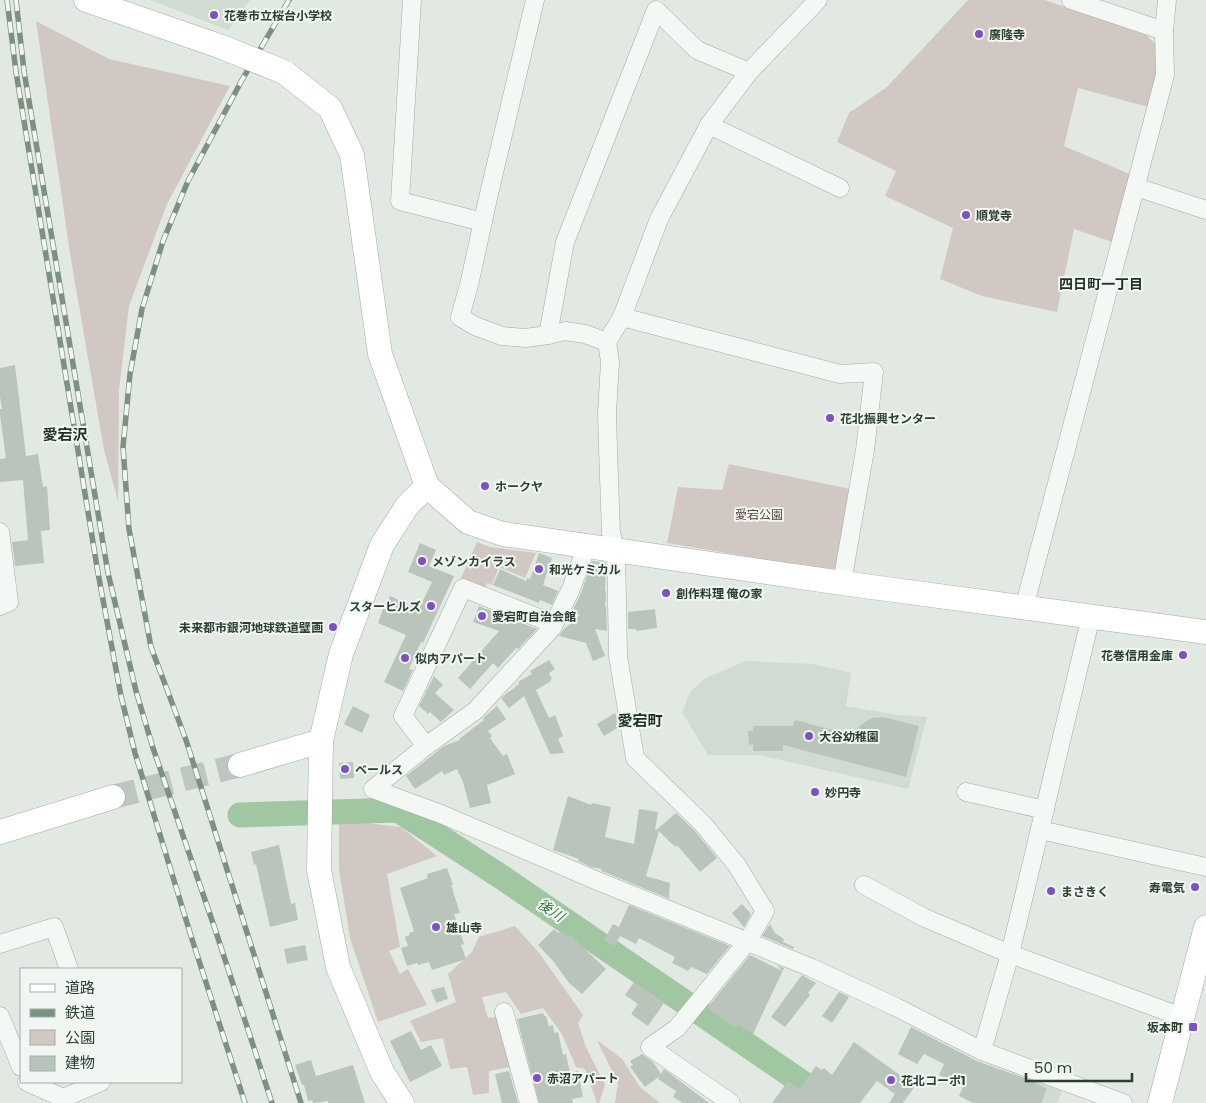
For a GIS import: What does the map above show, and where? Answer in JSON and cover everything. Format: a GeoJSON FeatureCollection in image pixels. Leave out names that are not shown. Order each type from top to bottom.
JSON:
{"type":"FeatureCollection","features":[{"type":"Feature","properties":{"kind":"street"},"geometry":{"type":"LineString","coordinates":[[86,0],[222,47],[284,72],[330,108],[352,155],[380,354],[427,486],[468,522],[502,534],[842,584],[1206,632]]}},
{"type":"Feature","properties":{"kind":"street"},"geometry":{"type":"LineString","coordinates":[[412,0],[400,201],[483,222]]}},
{"type":"Feature","properties":{"kind":"street"},"geometry":{"type":"LineString","coordinates":[[535,0],[460,317],[475,326],[502,336],[525,338],[548,336],[565,331],[585,334],[606,342]]}},
{"type":"Feature","properties":{"kind":"street"},"geometry":{"type":"LineString","coordinates":[[731,1103],[650,1048],[678,1028],[696,1003],[747,942],[765,911],[736,864],[703,824],[635,758],[618,656],[616,550],[611,533],[607,413],[610,362],[606,342],[622,316],[659,219],[709,125],[749,72],[818,0]]}},
{"type":"Feature","properties":{"kind":"street"},"geometry":{"type":"LineString","coordinates":[[1072,0],[1164,31]]}},
{"type":"Feature","properties":{"kind":"street"},"geometry":{"type":"LineString","coordinates":[[1024,608],[1165,75],[1164,31],[1168,0]]}},
{"type":"Feature","properties":{"kind":"street"},"geometry":{"type":"LineString","coordinates":[[548,336],[565,242],[651,5],[698,50],[749,72]]}},
{"type":"Feature","properties":{"kind":"street"},"geometry":{"type":"LineString","coordinates":[[709,125],[840,188]]}},
{"type":"Feature","properties":{"kind":"street"},"geometry":{"type":"LineString","coordinates":[[1136,187],[1206,210]]}},
{"type":"Feature","properties":{"kind":"street"},"geometry":{"type":"LineString","coordinates":[[622,316],[840,374],[874,372],[865,450],[842,584]]}},
{"type":"Feature","properties":{"kind":"street"},"geometry":{"type":"LineString","coordinates":[[402,1103],[382,1072],[338,966],[319,870],[321,741],[340,654],[382,545],[407,506],[427,486]]}},
{"type":"Feature","properties":{"kind":"street"},"geometry":{"type":"LineString","coordinates":[[0,532],[9,602],[0,606]]}},
{"type":"Feature","properties":{"kind":"street"},"geometry":{"type":"LineString","coordinates":[[587,545],[571,589],[554,624],[475,711],[426,746],[374,789],[441,814],[820,972],[896,1007],[982,1051],[1123,1103]]}},
{"type":"Feature","properties":{"kind":"street"},"geometry":{"type":"LineString","coordinates":[[426,746],[402,716],[462,588],[554,624]]}},
{"type":"Feature","properties":{"kind":"street"},"geometry":{"type":"LineString","coordinates":[[982,1051],[1010,954],[1091,616]]}},
{"type":"Feature","properties":{"kind":"street"},"geometry":{"type":"LineString","coordinates":[[240,765],[321,741]]}},
{"type":"Feature","properties":{"kind":"street"},"geometry":{"type":"LineString","coordinates":[[966,792],[1045,810]]}},
{"type":"Feature","properties":{"kind":"street"},"geometry":{"type":"LineString","coordinates":[[0,832],[113,797]]}},
{"type":"Feature","properties":{"kind":"street"},"geometry":{"type":"LineString","coordinates":[[1040,830],[1206,867]]}},
{"type":"Feature","properties":{"kind":"street"},"geometry":{"type":"LineString","coordinates":[[864,885],[925,918],[1010,954],[1182,1017]]}},
{"type":"Feature","properties":{"kind":"street"},"geometry":{"type":"LineString","coordinates":[[0,944],[54,927],[69,968]]}},
{"type":"Feature","properties":{"kind":"street"},"geometry":{"type":"LineString","coordinates":[[1160,1103],[1206,927]]}},
{"type":"Feature","properties":{"kind":"street"},"geometry":{"type":"LineString","coordinates":[[504,1012],[529,1103]]}},
{"type":"Feature","properties":{"kind":"street"},"geometry":{"type":"LineString","coordinates":[[0,1016],[20,1065]]}},
{"type":"Feature","properties":{"kind":"street"},"geometry":{"type":"LineString","coordinates":[[30,1083],[64,1100],[99,1083]]}},
{"type":"Feature","properties":{"kind":"shaded area","name":"花巻市立桜台小学校"},"geometry":{"type":"Polygon","coordinates":[[[150,0],[250,0],[228,30],[150,0]]]}},
{"type":"Feature","properties":{"kind":"shaded area","name":"大谷幼稚園"},"geometry":{"type":"Polygon","coordinates":[[[746,661],[813,664],[851,673],[846,706],[899,715],[927,717],[908,789],[759,755],[708,755],[682,712],[691,691],[706,678],[746,661]]]}},
{"type":"Feature","properties":{"kind":"shaded area"},"geometry":{"type":"Polygon","coordinates":[[[1027,1077],[1062,1091],[1057,1103],[987,1103],[1011,1099],[1027,1077]]]}},
{"type":"Feature","properties":{"kind":"green space"},"geometry":{"type":"Polygon","coordinates":[[[968,0],[1045,0],[1146,35],[1159,47],[1160,76],[1152,108],[1078,88],[1064,146],[1132,175],[1115,243],[1074,229],[1057,312],[982,296],[940,279],[953,228],[885,196],[896,171],[837,142],[849,113],[887,87],[968,0]]]}},
{"type":"Feature","properties":{"kind":"green space"},"geometry":{"type":"Polygon","coordinates":[[[36,21],[109,59],[230,86],[167,204],[129,306],[119,390],[118,501],[104,450],[71,260],[36,21]]]}},
{"type":"Feature","properties":{"kind":"green space","name":"愛宕公園"},"geometry":{"type":"Polygon","coordinates":[[[729,464],[855,490],[839,572],[667,543],[678,487],[722,490],[729,464]]]}},
{"type":"Feature","properties":{"kind":"green space"},"geometry":{"type":"Polygon","coordinates":[[[477,542],[490,547],[536,553],[525,578],[499,567],[492,585],[487,583],[485,588],[461,578],[477,542]]]}},
{"type":"Feature","properties":{"kind":"green space"},"geometry":{"type":"Polygon","coordinates":[[[339,820],[401,827],[437,856],[387,874],[400,947],[389,951],[400,974],[408,969],[427,1005],[378,1022],[350,938],[339,869],[339,820]]]}},
{"type":"Feature","properties":{"kind":"green space"},"geometry":{"type":"Polygon","coordinates":[[[515,926],[540,954],[583,1015],[578,1023],[586,1047],[605,1085],[599,1103],[597,1103],[585,1069],[576,1067],[562,1034],[543,1008],[521,1014],[506,992],[482,997],[488,1018],[497,1017],[510,1067],[489,1071],[489,1093],[473,1095],[467,1067],[450,1069],[443,1038],[421,1042],[410,1021],[456,1002],[448,974],[472,952],[479,937],[515,926]]]}},
{"type":"Feature","properties":{"kind":"green space"},"geometry":{"type":"Polygon","coordinates":[[[597,1040],[622,1059],[640,1087],[660,1103],[615,1103],[618,1083],[597,1040]]]}},
{"type":"Feature","properties":{"kind":"building"},"geometry":{"type":"Polygon","coordinates":[[[15,365],[26,456],[38,454],[43,487],[47,486],[50,530],[41,531],[44,563],[15,566],[12,542],[28,540],[23,480],[0,482],[0,459],[6,458],[0,415],[0,409],[2,409],[0,368],[15,365]]]}},
{"type":"Feature","properties":{"kind":"building"},"geometry":{"type":"Polygon","coordinates":[[[420,543],[436,550],[429,566],[454,576],[409,669],[413,670],[403,691],[384,682],[406,635],[378,623],[385,603],[387,604],[390,596],[419,609],[432,582],[408,572],[420,543]]]}},
{"type":"Feature","properties":{"kind":"building"},"geometry":{"type":"Polygon","coordinates":[[[539,553],[552,558],[543,585],[558,591],[552,605],[540,600],[539,603],[493,585],[500,569],[526,581],[527,578],[530,579],[539,553]]]}},
{"type":"Feature","properties":{"kind":"building"},"geometry":{"type":"Polygon","coordinates":[[[592,561],[606,563],[605,606],[607,631],[595,629],[605,656],[593,661],[586,643],[559,636],[580,615],[572,612],[592,561]]]}},
{"type":"Feature","properties":{"kind":"building"},"geometry":{"type":"Polygon","coordinates":[[[479,606],[537,629],[498,668],[493,663],[470,689],[458,678],[499,631],[473,622],[479,606]]]}},
{"type":"Feature","properties":{"kind":"building"},"geometry":{"type":"Polygon","coordinates":[[[655,609],[657,628],[636,631],[636,629],[628,629],[628,612],[655,609]]]}},
{"type":"Feature","properties":{"kind":"building"},"geometry":{"type":"Polygon","coordinates":[[[549,660],[555,669],[549,673],[552,679],[536,690],[549,718],[555,715],[563,736],[558,739],[564,753],[550,754],[524,696],[509,708],[501,698],[519,684],[518,682],[532,674],[530,671],[549,660]]]}},
{"type":"Feature","properties":{"kind":"building"},"geometry":{"type":"Polygon","coordinates":[[[434,676],[443,685],[435,693],[454,710],[441,722],[430,712],[428,714],[419,706],[434,676]]]}},
{"type":"Feature","properties":{"kind":"building"},"geometry":{"type":"Polygon","coordinates":[[[353,706],[370,715],[362,733],[344,724],[353,706]]]}},
{"type":"Feature","properties":{"kind":"building"},"geometry":{"type":"Polygon","coordinates":[[[497,706],[506,719],[488,731],[492,736],[490,738],[503,756],[507,754],[515,774],[487,785],[491,803],[470,808],[463,782],[457,769],[444,775],[442,771],[415,789],[406,776],[444,746],[460,740],[484,720],[483,718],[497,706]]]}},
{"type":"Feature","properties":{"kind":"building"},"geometry":{"type":"Polygon","coordinates":[[[615,713],[619,727],[604,736],[597,724],[615,713]]]}},
{"type":"Feature","properties":{"kind":"building"},"geometry":{"type":"Polygon","coordinates":[[[883,717],[919,726],[906,777],[783,745],[783,751],[753,751],[753,744],[749,745],[748,731],[753,731],[753,726],[793,726],[795,720],[856,736],[859,727],[865,722],[872,718],[883,717]]]}},
{"type":"Feature","properties":{"kind":"building"},"geometry":{"type":"Polygon","coordinates":[[[353,762],[354,778],[340,779],[339,763],[353,762]]]}},
{"type":"Feature","properties":{"kind":"building"},"geometry":{"type":"Polygon","coordinates":[[[568,796],[591,805],[592,803],[611,807],[605,837],[634,844],[639,809],[658,812],[655,831],[676,813],[695,831],[717,858],[700,872],[677,845],[676,847],[659,831],[646,876],[670,883],[670,899],[601,871],[602,869],[591,867],[578,861],[579,859],[553,850],[568,796]]]}},
{"type":"Feature","properties":{"kind":"building"},"geometry":{"type":"Polygon","coordinates":[[[279,845],[291,904],[295,903],[298,920],[270,927],[256,864],[254,865],[251,852],[279,845]]]}},
{"type":"Feature","properties":{"kind":"building"},"geometry":{"type":"Polygon","coordinates":[[[447,868],[460,913],[454,914],[464,944],[461,945],[466,959],[432,970],[429,962],[407,966],[401,948],[408,946],[405,937],[414,931],[400,888],[428,878],[427,874],[447,868]]]}},
{"type":"Feature","properties":{"kind":"building"},"geometry":{"type":"Polygon","coordinates":[[[742,904],[751,914],[744,927],[732,913],[742,904]]]}},
{"type":"Feature","properties":{"kind":"building"},"geometry":{"type":"Polygon","coordinates":[[[629,905],[730,946],[707,974],[691,967],[688,971],[672,963],[675,957],[639,938],[636,944],[620,936],[615,946],[604,940],[613,924],[619,927],[629,905]]]}},
{"type":"Feature","properties":{"kind":"building"},"geometry":{"type":"Polygon","coordinates":[[[770,924],[775,933],[784,939],[783,942],[794,947],[793,949],[762,936],[770,924]]]}},
{"type":"Feature","properties":{"kind":"building"},"geometry":{"type":"Polygon","coordinates":[[[554,929],[558,933],[562,931],[568,937],[570,935],[606,969],[582,994],[569,983],[554,962],[538,945],[554,929]]]}},
{"type":"Feature","properties":{"kind":"building"},"geometry":{"type":"Polygon","coordinates":[[[305,945],[308,960],[287,964],[284,949],[305,945]]]}},
{"type":"Feature","properties":{"kind":"building"},"geometry":{"type":"Polygon","coordinates":[[[750,955],[782,971],[777,965],[784,968],[753,1034],[738,1025],[736,1028],[707,1008],[750,955]]]}},
{"type":"Feature","properties":{"kind":"building"},"geometry":{"type":"Polygon","coordinates":[[[802,975],[816,983],[808,993],[810,995],[785,1027],[771,1017],[802,975]]]}},
{"type":"Feature","properties":{"kind":"building"},"geometry":{"type":"Polygon","coordinates":[[[634,982],[664,1003],[648,1026],[631,1014],[638,1004],[625,995],[634,982]]]}},
{"type":"Feature","properties":{"kind":"building"},"geometry":{"type":"Polygon","coordinates":[[[444,987],[448,999],[436,1003],[431,990],[444,987]]]}},
{"type":"Feature","properties":{"kind":"building"},"geometry":{"type":"Polygon","coordinates":[[[839,992],[849,997],[832,1023],[822,1016],[839,992]]]}},
{"type":"Feature","properties":{"kind":"building"},"geometry":{"type":"Polygon","coordinates":[[[543,1013],[549,1026],[553,1025],[554,1033],[558,1032],[563,1055],[566,1054],[570,1073],[578,1071],[583,1097],[572,1099],[573,1103],[539,1103],[517,1019],[543,1013]]]}},
{"type":"Feature","properties":{"kind":"building"},"geometry":{"type":"Polygon","coordinates":[[[911,1027],[977,1061],[1033,1081],[1047,1089],[1041,1103],[973,1103],[959,1096],[963,1087],[939,1075],[944,1064],[924,1054],[917,1064],[898,1054],[911,1027]]]}},
{"type":"Feature","properties":{"kind":"building"},"geometry":{"type":"Polygon","coordinates":[[[411,1031],[421,1050],[431,1045],[442,1066],[410,1082],[390,1041],[411,1031]]]}},
{"type":"Feature","properties":{"kind":"building"},"geometry":{"type":"Polygon","coordinates":[[[854,1042],[915,1086],[903,1103],[889,1103],[895,1094],[877,1081],[860,1103],[772,1103],[788,1081],[799,1089],[816,1066],[822,1070],[824,1068],[832,1075],[854,1042]]]}},
{"type":"Feature","properties":{"kind":"building"},"geometry":{"type":"Polygon","coordinates":[[[642,1054],[653,1062],[661,1074],[664,1069],[709,1103],[683,1103],[673,1097],[676,1091],[658,1079],[660,1076],[645,1087],[630,1067],[633,1065],[630,1061],[642,1054]]]}},
{"type":"Feature","properties":{"kind":"building"},"geometry":{"type":"Polygon","coordinates":[[[311,1060],[316,1076],[353,1065],[365,1103],[328,1103],[328,1101],[313,1103],[312,1100],[308,1101],[304,1085],[302,1085],[295,1065],[311,1060]]]}},
{"type":"Feature","properties":{"kind":"building"},"geometry":{"type":"Polygon","coordinates":[[[509,1071],[518,1103],[502,1103],[495,1074],[509,1071]]]}},
{"type":"Feature","properties":{"kind":"waterway","name":"後川"},"geometry":{"type":"LineString","coordinates":[[240,815],[398,810],[503,878],[832,1103]]}},
{"type":"Feature","properties":{"kind":"tunnel"},"geometry":{"type":"LineString","coordinates":[[113,797],[240,765]]}},
{"type":"Feature","properties":{"kind":"railway"},"geometry":{"type":"LineString","coordinates":[[7,0],[16,72],[98,573],[121,696],[135,753],[245,1103]]}},
{"type":"Feature","properties":{"kind":"railway"},"geometry":{"type":"LineString","coordinates":[[16,0],[24,71],[108,573],[136,691],[153,748],[272,1103]]}},
{"type":"Feature","properties":{"kind":"railway"},"geometry":{"type":"LineString","coordinates":[[289,0],[242,80],[188,181],[163,241],[142,309],[130,374],[123,447],[129,529],[151,647],[186,740],[301,1103]]}},
{"type":"Feature","properties":{"kind":"place","name":"花巻市立桜台小学校"},"geometry":{"type":"Point","coordinates":[214,15]}},
{"type":"Feature","properties":{"kind":"place","name":"廣隆寺"},"geometry":{"type":"Point","coordinates":[979,34]}},
{"type":"Feature","properties":{"kind":"place","name":"順覚寺"},"geometry":{"type":"Point","coordinates":[966,215]}},
{"type":"Feature","properties":{"kind":"place","name":"花北振興センター"},"geometry":{"type":"Point","coordinates":[830,418]}},
{"type":"Feature","properties":{"kind":"place","name":"ホークヤ"},"geometry":{"type":"Point","coordinates":[485,486]}},
{"type":"Feature","properties":{"kind":"place","name":"メゾンカイラス"},"geometry":{"type":"Point","coordinates":[422,561]}},
{"type":"Feature","properties":{"kind":"place","name":"和光ケミカル"},"geometry":{"type":"Point","coordinates":[539,569]}},
{"type":"Feature","properties":{"kind":"place","name":"創作料理 俺の家"},"geometry":{"type":"Point","coordinates":[666,593]}},
{"type":"Feature","properties":{"kind":"place","name":"スターヒルズ"},"geometry":{"type":"Point","coordinates":[431,606]}},
{"type":"Feature","properties":{"kind":"place","name":"愛宕町自治会館"},"geometry":{"type":"Point","coordinates":[482,616]}},
{"type":"Feature","properties":{"kind":"place","name":"未来都市銀河地球鉄道壁画"},"geometry":{"type":"Point","coordinates":[333,627]}},
{"type":"Feature","properties":{"kind":"place","name":"花巻信用金庫"},"geometry":{"type":"Point","coordinates":[1183,655]}},
{"type":"Feature","properties":{"kind":"place","name":"似内アパート"},"geometry":{"type":"Point","coordinates":[405,658]}},
{"type":"Feature","properties":{"kind":"place","name":"大谷幼稚園"},"geometry":{"type":"Point","coordinates":[809,736]}},
{"type":"Feature","properties":{"kind":"place","name":"ベールス"},"geometry":{"type":"Point","coordinates":[345,769]}},
{"type":"Feature","properties":{"kind":"place","name":"妙円寺"},"geometry":{"type":"Point","coordinates":[815,792]}},
{"type":"Feature","properties":{"kind":"place","name":"寿電気"},"geometry":{"type":"Point","coordinates":[1195,887]}},
{"type":"Feature","properties":{"kind":"place","name":"まさきく"},"geometry":{"type":"Point","coordinates":[1051,891]}},
{"type":"Feature","properties":{"kind":"place","name":"雄山寺"},"geometry":{"type":"Point","coordinates":[436,927]}},
{"type":"Feature","properties":{"kind":"place","name":"坂本町"},"geometry":{"type":"Point","coordinates":[1193,1027]}},
{"type":"Feature","properties":{"kind":"place","name":"赤沼アパート"},"geometry":{"type":"Point","coordinates":[537,1078]}},
{"type":"Feature","properties":{"kind":"place","name":"花北コーポ1"},"geometry":{"type":"Point","coordinates":[891,1080]}},
{"type":"Feature","properties":{"kind":"district","name":"四日町一丁目"},"geometry":{"type":"Point","coordinates":[1101,284]}},
{"type":"Feature","properties":{"kind":"district","name":"愛宕沢"},"geometry":{"type":"Point","coordinates":[65,434]}},
{"type":"Feature","properties":{"kind":"district","name":"愛宕町"},"geometry":{"type":"Point","coordinates":[640,720]}}]}
